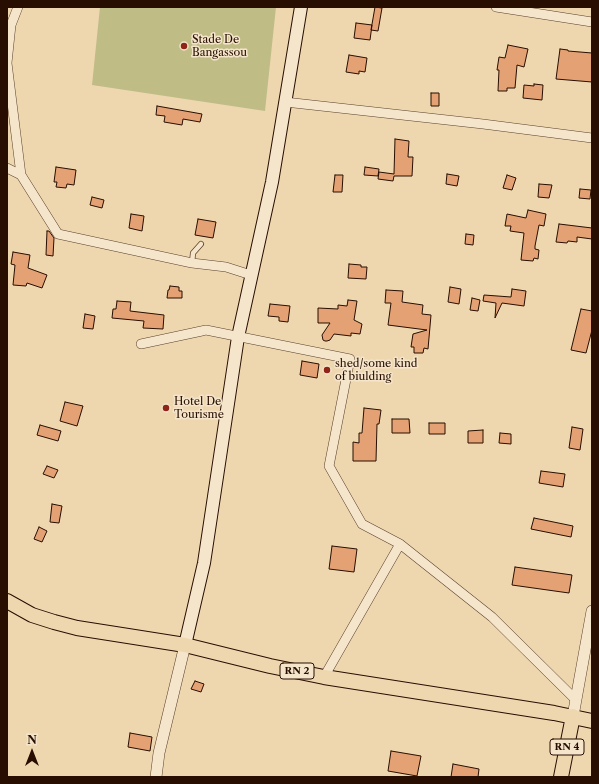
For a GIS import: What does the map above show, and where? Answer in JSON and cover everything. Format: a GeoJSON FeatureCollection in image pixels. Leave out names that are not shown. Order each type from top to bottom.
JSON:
{"type":"FeatureCollection","features":[{"type":"Feature","properties":{"kind":"main road"},"geometry":{"type":"LineString","coordinates":[[185,645],[204,563],[238,337],[272,182],[301,7]]}},
{"type":"Feature","properties":{"kind":"main road","name":"RN 2"},"geometry":{"type":"LineString","coordinates":[[7,601],[32,614],[76,628],[185,645],[270,666],[324,677],[572,716],[592,721]]}},
{"type":"Feature","properties":{"kind":"main road","name":"RN 4"},"geometry":{"type":"LineString","coordinates":[[560,777],[572,716]]}},
{"type":"Feature","properties":{"kind":"street"},"geometry":{"type":"LineString","coordinates":[[18,7],[11,25],[7,63],[8,90],[21,175],[58,234],[192,263],[226,267],[251,275]]}},
{"type":"Feature","properties":{"kind":"street"},"geometry":{"type":"LineString","coordinates":[[496,7],[592,22]]}},
{"type":"Feature","properties":{"kind":"street"},"geometry":{"type":"LineString","coordinates":[[285,102],[483,124],[592,138]]}},
{"type":"Feature","properties":{"kind":"street"},"geometry":{"type":"LineString","coordinates":[[7,168],[21,175]]}},
{"type":"Feature","properties":{"kind":"street"},"geometry":{"type":"LineString","coordinates":[[202,331],[141,344],[206,330],[350,359],[329,466],[362,524],[400,544],[492,617],[576,700]]}},
{"type":"Feature","properties":{"kind":"street"},"geometry":{"type":"LineString","coordinates":[[324,677],[400,544]]}},
{"type":"Feature","properties":{"kind":"street"},"geometry":{"type":"LineString","coordinates":[[572,716],[592,611]]}},
{"type":"Feature","properties":{"kind":"street"},"geometry":{"type":"LineString","coordinates":[[156,777],[159,754],[185,645]]}},
{"type":"Feature","properties":{"kind":"lane"},"geometry":{"type":"LineString","coordinates":[[192,263],[193,254],[201,244]]}},
{"type":"Feature","properties":{"kind":"shaded area","name":"Stade De Bangassou"},"geometry":{"type":"Polygon","coordinates":[[[100,7],[276,7],[265,111],[92,85],[100,7]]]}},
{"type":"Feature","properties":{"kind":"building"},"geometry":{"type":"Polygon","coordinates":[[[375,7],[382,8],[378,31],[371,30],[375,7]]]}},
{"type":"Feature","properties":{"kind":"building"},"geometry":{"type":"Polygon","coordinates":[[[356,23],[372,25],[370,40],[354,38],[356,23]]]}},
{"type":"Feature","properties":{"kind":"building"},"geometry":{"type":"Polygon","coordinates":[[[508,45],[528,49],[524,67],[517,65],[515,88],[507,88],[507,91],[498,91],[499,70],[497,70],[499,57],[505,58],[508,45]]]}},
{"type":"Feature","properties":{"kind":"building"},"geometry":{"type":"Polygon","coordinates":[[[560,49],[592,53],[592,82],[556,79],[560,49]]]}},
{"type":"Feature","properties":{"kind":"building"},"geometry":{"type":"Polygon","coordinates":[[[349,55],[367,58],[365,72],[359,71],[359,74],[346,72],[349,55]]]}},
{"type":"Feature","properties":{"kind":"building"},"geometry":{"type":"Polygon","coordinates":[[[534,84],[543,85],[542,100],[523,98],[524,85],[534,86],[534,84]]]}},
{"type":"Feature","properties":{"kind":"building"},"geometry":{"type":"Polygon","coordinates":[[[431,93],[439,93],[439,106],[431,106],[431,93]]]}},
{"type":"Feature","properties":{"kind":"building"},"geometry":{"type":"Polygon","coordinates":[[[157,106],[202,114],[200,122],[183,119],[182,125],[164,122],[165,116],[156,115],[157,106]]]}},
{"type":"Feature","properties":{"kind":"building"},"geometry":{"type":"Polygon","coordinates":[[[395,139],[409,141],[408,157],[413,157],[412,176],[394,176],[393,181],[378,179],[379,172],[394,174],[395,139]]]}},
{"type":"Feature","properties":{"kind":"building"},"geometry":{"type":"Polygon","coordinates":[[[56,167],[76,170],[74,185],[67,184],[66,188],[56,187],[57,182],[54,182],[56,167]]]}},
{"type":"Feature","properties":{"kind":"building"},"geometry":{"type":"Polygon","coordinates":[[[365,167],[379,169],[378,176],[364,175],[365,167]]]}},
{"type":"Feature","properties":{"kind":"building"},"geometry":{"type":"Polygon","coordinates":[[[447,174],[459,176],[457,186],[446,184],[447,174]]]}},
{"type":"Feature","properties":{"kind":"building"},"geometry":{"type":"Polygon","coordinates":[[[335,175],[343,175],[342,192],[333,192],[335,175]]]}},
{"type":"Feature","properties":{"kind":"building"},"geometry":{"type":"Polygon","coordinates":[[[507,175],[516,178],[512,190],[503,188],[507,175]]]}},
{"type":"Feature","properties":{"kind":"building"},"geometry":{"type":"Polygon","coordinates":[[[539,184],[552,185],[549,198],[538,197],[539,184]]]}},
{"type":"Feature","properties":{"kind":"building"},"geometry":{"type":"Polygon","coordinates":[[[580,189],[591,190],[590,199],[579,198],[580,189]]]}},
{"type":"Feature","properties":{"kind":"building"},"geometry":{"type":"Polygon","coordinates":[[[92,197],[104,200],[102,208],[90,205],[92,197]]]}},
{"type":"Feature","properties":{"kind":"building"},"geometry":{"type":"Polygon","coordinates":[[[528,210],[546,214],[544,226],[539,225],[535,246],[535,249],[539,250],[538,259],[534,258],[533,261],[521,260],[524,233],[510,231],[511,226],[505,226],[507,214],[526,218],[528,210]]]}},
{"type":"Feature","properties":{"kind":"building"},"geometry":{"type":"Polygon","coordinates":[[[131,214],[144,216],[142,231],[129,228],[131,214]]]}},
{"type":"Feature","properties":{"kind":"building"},"geometry":{"type":"Polygon","coordinates":[[[198,219],[216,222],[213,238],[195,235],[198,219]]]}},
{"type":"Feature","properties":{"kind":"building"},"geometry":{"type":"Polygon","coordinates":[[[559,224],[592,228],[592,239],[577,237],[577,242],[556,242],[559,224]]]}},
{"type":"Feature","properties":{"kind":"building"},"geometry":{"type":"Polygon","coordinates":[[[47,231],[49,231],[54,238],[53,256],[46,255],[47,231]]]}},
{"type":"Feature","properties":{"kind":"building"},"geometry":{"type":"Polygon","coordinates":[[[466,234],[474,235],[473,245],[465,244],[466,234]]]}},
{"type":"Feature","properties":{"kind":"building"},"geometry":{"type":"Polygon","coordinates":[[[13,252],[30,255],[28,268],[47,275],[42,288],[27,283],[26,286],[13,285],[15,265],[11,264],[13,252]]]}},
{"type":"Feature","properties":{"kind":"building"},"geometry":{"type":"Polygon","coordinates":[[[349,264],[367,267],[366,279],[348,278],[349,264]]]}},
{"type":"Feature","properties":{"kind":"building"},"geometry":{"type":"Polygon","coordinates":[[[170,286],[179,287],[179,291],[182,291],[182,298],[167,298],[170,286]]]}},
{"type":"Feature","properties":{"kind":"building"},"geometry":{"type":"Polygon","coordinates":[[[450,287],[461,289],[459,304],[448,302],[450,287]]]}},
{"type":"Feature","properties":{"kind":"building"},"geometry":{"type":"Polygon","coordinates":[[[512,289],[526,291],[524,306],[502,303],[495,318],[496,303],[483,301],[484,295],[511,297],[512,289]]]}},
{"type":"Feature","properties":{"kind":"building"},"geometry":{"type":"Polygon","coordinates":[[[386,290],[403,291],[402,302],[423,305],[422,314],[431,315],[428,349],[424,348],[423,353],[414,353],[414,347],[411,347],[413,334],[427,330],[388,325],[391,303],[385,303],[386,290]]]}},
{"type":"Feature","properties":{"kind":"building"},"geometry":{"type":"Polygon","coordinates":[[[472,298],[480,300],[478,311],[470,310],[472,298]]]}},
{"type":"Feature","properties":{"kind":"building"},"geometry":{"type":"Polygon","coordinates":[[[348,300],[357,301],[354,320],[362,324],[360,334],[351,333],[351,336],[334,334],[330,340],[323,340],[322,335],[330,323],[318,323],[318,308],[338,309],[338,305],[347,306],[348,300]]]}},
{"type":"Feature","properties":{"kind":"building"},"geometry":{"type":"Polygon","coordinates":[[[117,301],[131,302],[130,311],[164,315],[163,329],[143,328],[144,321],[112,318],[113,309],[116,309],[117,301]]]}},
{"type":"Feature","properties":{"kind":"building"},"geometry":{"type":"Polygon","coordinates":[[[270,304],[290,306],[288,322],[279,321],[279,317],[268,316],[270,304]]]}},
{"type":"Feature","properties":{"kind":"building"},"geometry":{"type":"Polygon","coordinates":[[[581,309],[592,311],[592,330],[586,353],[571,350],[581,309]]]}},
{"type":"Feature","properties":{"kind":"building"},"geometry":{"type":"Polygon","coordinates":[[[85,314],[95,316],[93,329],[83,328],[85,314]]]}},
{"type":"Feature","properties":{"kind":"building"},"geometry":{"type":"Polygon","coordinates":[[[302,361],[319,364],[317,378],[300,375],[302,361]]]}},
{"type":"Feature","properties":{"kind":"building"},"geometry":{"type":"Polygon","coordinates":[[[65,402],[83,406],[77,426],[60,421],[65,402]]]}},
{"type":"Feature","properties":{"kind":"building"},"geometry":{"type":"Polygon","coordinates":[[[364,408],[381,410],[379,424],[377,424],[376,461],[353,461],[353,442],[359,443],[359,433],[362,433],[364,408]]]}},
{"type":"Feature","properties":{"kind":"building"},"geometry":{"type":"Polygon","coordinates":[[[392,419],[409,419],[410,433],[392,433],[392,419]]]}},
{"type":"Feature","properties":{"kind":"building"},"geometry":{"type":"Polygon","coordinates":[[[429,423],[445,423],[445,434],[429,434],[429,423]]]}},
{"type":"Feature","properties":{"kind":"building"},"geometry":{"type":"Polygon","coordinates":[[[40,425],[61,431],[58,441],[37,435],[40,425]]]}},
{"type":"Feature","properties":{"kind":"building"},"geometry":{"type":"Polygon","coordinates":[[[572,427],[583,429],[580,450],[569,448],[572,427]]]}},
{"type":"Feature","properties":{"kind":"building"},"geometry":{"type":"Polygon","coordinates":[[[483,430],[483,443],[468,443],[468,431],[483,430]]]}},
{"type":"Feature","properties":{"kind":"building"},"geometry":{"type":"Polygon","coordinates":[[[500,433],[511,434],[511,444],[499,443],[500,433]]]}},
{"type":"Feature","properties":{"kind":"building"},"geometry":{"type":"Polygon","coordinates":[[[47,466],[58,470],[54,478],[43,474],[47,466]]]}},
{"type":"Feature","properties":{"kind":"building"},"geometry":{"type":"Polygon","coordinates":[[[541,471],[565,474],[563,487],[539,483],[541,471]]]}},
{"type":"Feature","properties":{"kind":"building"},"geometry":{"type":"Polygon","coordinates":[[[52,504],[62,506],[59,523],[50,522],[52,504]]]}},
{"type":"Feature","properties":{"kind":"building"},"geometry":{"type":"Polygon","coordinates":[[[534,518],[573,526],[571,537],[531,529],[534,518]]]}},
{"type":"Feature","properties":{"kind":"building"},"geometry":{"type":"Polygon","coordinates":[[[39,527],[47,531],[42,542],[34,539],[39,527]]]}},
{"type":"Feature","properties":{"kind":"building"},"geometry":{"type":"Polygon","coordinates":[[[332,546],[357,549],[354,572],[329,569],[332,546]]]}},
{"type":"Feature","properties":{"kind":"building"},"geometry":{"type":"Polygon","coordinates":[[[515,567],[572,575],[569,593],[512,585],[515,567]]]}},
{"type":"Feature","properties":{"kind":"building"},"geometry":{"type":"Polygon","coordinates":[[[195,681],[204,684],[201,692],[191,689],[195,681]]]}},
{"type":"Feature","properties":{"kind":"building"},"geometry":{"type":"Polygon","coordinates":[[[130,733],[152,737],[150,751],[128,747],[130,733]]]}},
{"type":"Feature","properties":{"kind":"building"},"geometry":{"type":"Polygon","coordinates":[[[391,751],[421,756],[417,776],[388,771],[391,751]]]}},
{"type":"Feature","properties":{"kind":"building"},"geometry":{"type":"Polygon","coordinates":[[[453,764],[479,769],[478,777],[451,777],[453,764]]]}},
{"type":"Feature","properties":{"kind":"place","name":"Stade De Bangassou"},"geometry":{"type":"Point","coordinates":[184,46]}},
{"type":"Feature","properties":{"kind":"place","name":"shed/some kind of biulding"},"geometry":{"type":"Point","coordinates":[327,370]}},
{"type":"Feature","properties":{"kind":"place","name":"Hotel De Tourisme"},"geometry":{"type":"Point","coordinates":[166,408]}}]}
